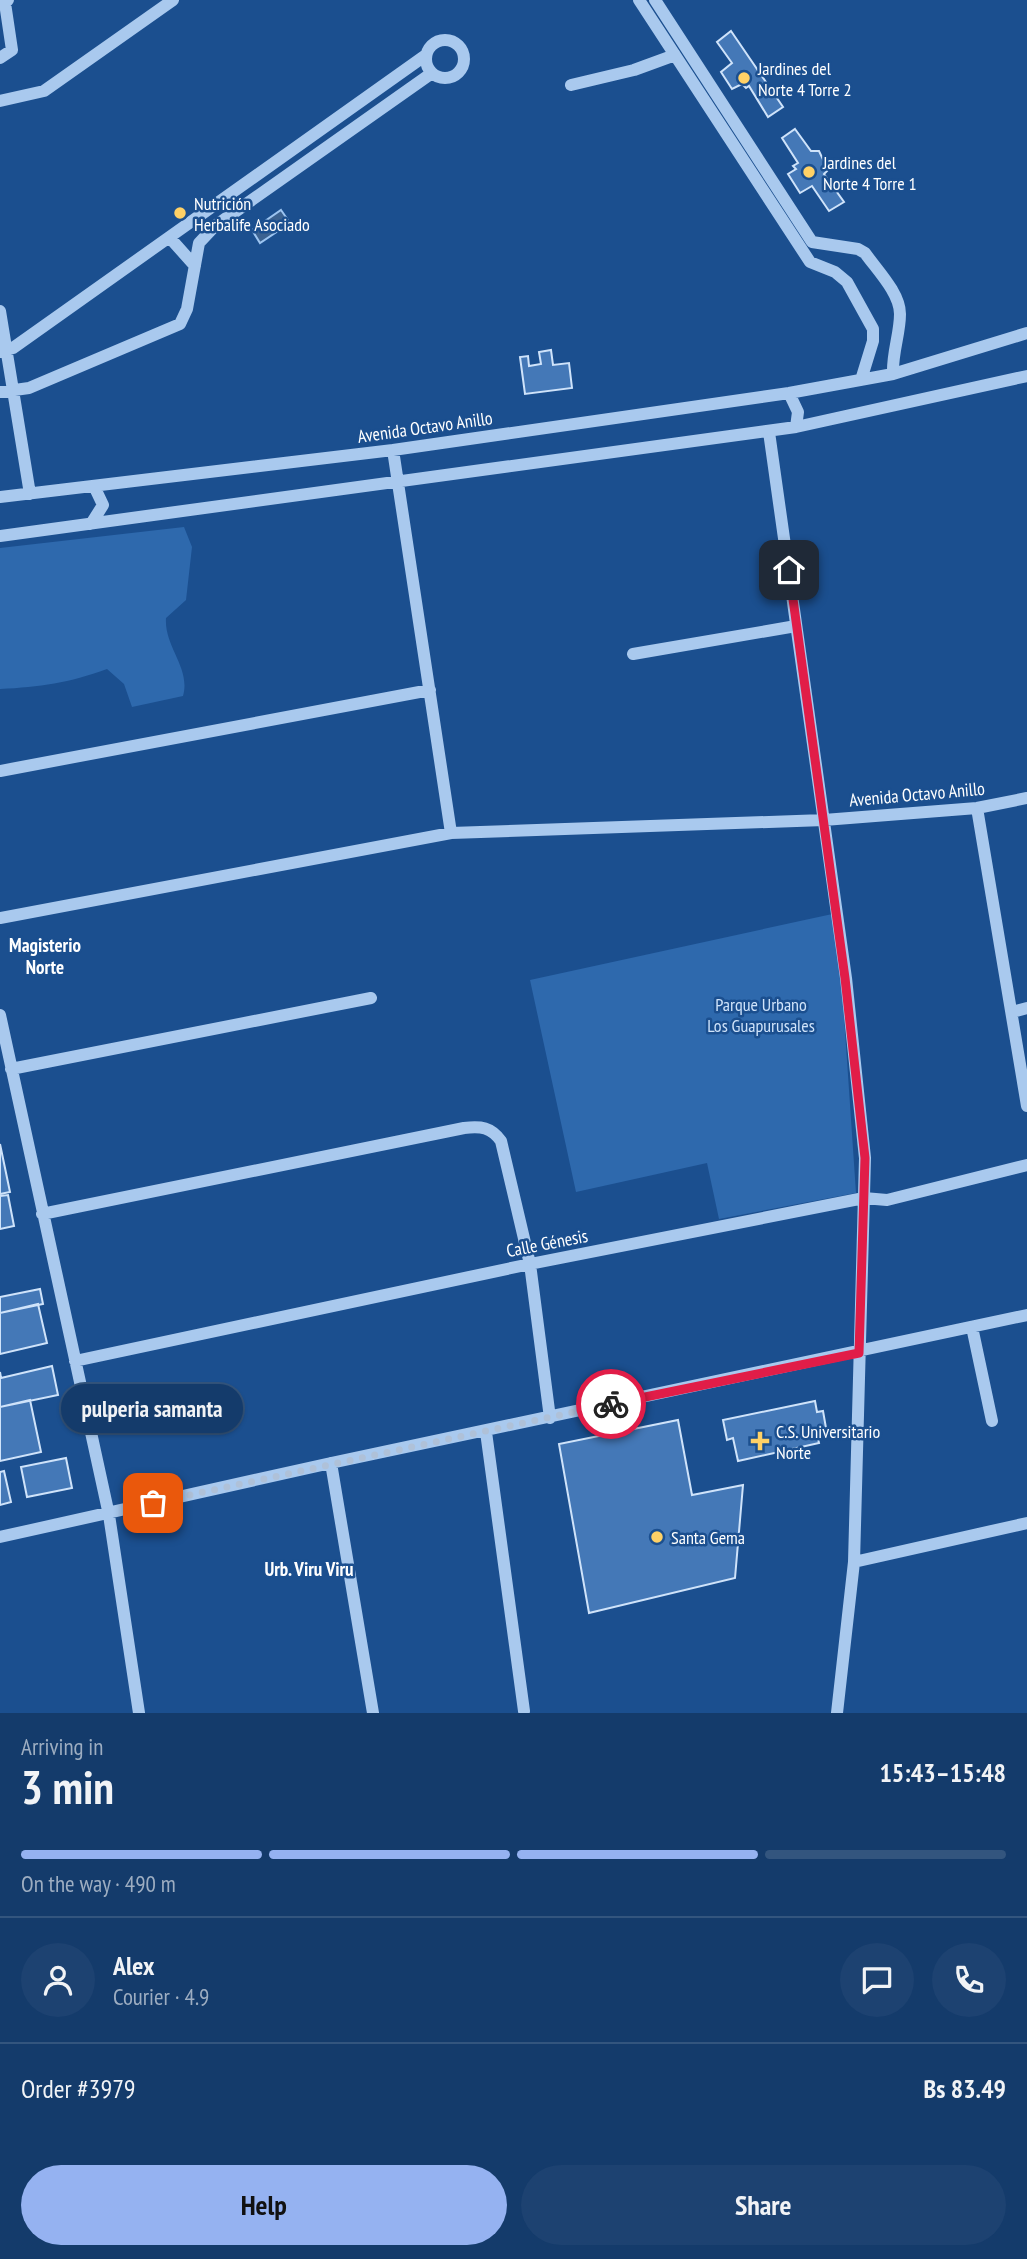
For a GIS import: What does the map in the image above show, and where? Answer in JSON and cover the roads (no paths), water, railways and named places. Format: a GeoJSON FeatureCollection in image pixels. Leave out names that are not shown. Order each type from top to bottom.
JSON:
{"type":"FeatureCollection","features":[{"type":"Feature","properties":{"kind":"street"},"geometry":{"type":"LineString","coordinates":[[0,58],[12,50],[5,3],[8,0]]}},
{"type":"Feature","properties":{"kind":"street"},"geometry":{"type":"LineString","coordinates":[[0,101],[44,91],[173,0]]}},
{"type":"Feature","properties":{"kind":"street"},"geometry":{"type":"LineString","coordinates":[[639,0],[810,262],[835,272],[847,282],[873,330],[873,341],[861,380]]}},
{"type":"Feature","properties":{"kind":"street"},"geometry":{"type":"LineString","coordinates":[[655,0],[812,242],[858,249],[865,253],[897,300],[900,314],[892,355],[893,374]]}},
{"type":"Feature","properties":{"kind":"street"},"geometry":{"type":"LineString","coordinates":[[3,351],[170,238],[426,55],[433,45],[445,40],[457,44],[464,55],[463,67],[454,76],[443,78],[432,73],[426,55]]}},
{"type":"Feature","properties":{"kind":"street"},"geometry":{"type":"LineString","coordinates":[[571,85],[634,70],[675,55]]}},
{"type":"Feature","properties":{"kind":"street"},"geometry":{"type":"LineString","coordinates":[[6,391],[29,388],[180,324],[187,309],[199,243],[215,226],[432,73]]}},
{"type":"Feature","properties":{"kind":"street"},"geometry":{"type":"LineString","coordinates":[[170,238],[195,266]]}},
{"type":"Feature","properties":{"kind":"street"},"geometry":{"type":"LineString","coordinates":[[0,311],[6,391],[30,494]]}},
{"type":"Feature","properties":{"kind":"street","name":"Avenida Octavo Anillo"},"geometry":{"type":"LineString","coordinates":[[0,497],[393,450],[789,393],[893,374],[1027,333]]}},
{"type":"Feature","properties":{"kind":"street"},"geometry":{"type":"LineString","coordinates":[[0,536],[796,428],[1027,376]]}},
{"type":"Feature","properties":{"kind":"street"},"geometry":{"type":"LineString","coordinates":[[789,393],[799,412],[796,428]]}},
{"type":"Feature","properties":{"kind":"street"},"geometry":{"type":"LineString","coordinates":[[769,432],[845,978],[865,1158],[854,1562],[837,1713]]}},
{"type":"Feature","properties":{"kind":"street"},"geometry":{"type":"LineString","coordinates":[[393,450],[451,833]]}},
{"type":"Feature","properties":{"kind":"street"},"geometry":{"type":"LineString","coordinates":[[91,524],[103,505],[94,486]]}},
{"type":"Feature","properties":{"kind":"street"},"geometry":{"type":"LineString","coordinates":[[633,654],[796,626]]}},
{"type":"Feature","properties":{"kind":"street"},"geometry":{"type":"LineString","coordinates":[[0,771],[430,691]]}},
{"type":"Feature","properties":{"kind":"street","name":"Avenida Octavo Anillo"},"geometry":{"type":"LineString","coordinates":[[0,918],[451,833],[824,820],[977,808],[1027,798]]}},
{"type":"Feature","properties":{"kind":"street"},"geometry":{"type":"LineString","coordinates":[[977,808],[1027,1106]]}},
{"type":"Feature","properties":{"kind":"street"},"geometry":{"type":"LineString","coordinates":[[11,1069],[371,998]]}},
{"type":"Feature","properties":{"kind":"street"},"geometry":{"type":"LineString","coordinates":[[1012,1012],[1027,1008]]}},
{"type":"Feature","properties":{"kind":"street"},"geometry":{"type":"LineString","coordinates":[[0,1015],[109,1515],[139,1713]]}},
{"type":"Feature","properties":{"kind":"street"},"geometry":{"type":"LineString","coordinates":[[42,1213],[479,1126],[494,1131],[501,1142],[530,1264],[550,1418]]}},
{"type":"Feature","properties":{"kind":"street","name":"Calle Génesis"},"geometry":{"type":"LineString","coordinates":[[75,1362],[530,1264],[864,1198],[887,1200],[1027,1164]]}},
{"type":"Feature","properties":{"kind":"street"},"geometry":{"type":"LineString","coordinates":[[0,1537],[109,1515],[331,1463],[486,1432],[708,1382],[859,1353],[1027,1315]]}},
{"type":"Feature","properties":{"kind":"street"},"geometry":{"type":"LineString","coordinates":[[972,1327],[992,1420]]}},
{"type":"Feature","properties":{"kind":"street"},"geometry":{"type":"LineString","coordinates":[[486,1432],[524,1711]]}},
{"type":"Feature","properties":{"kind":"street"},"geometry":{"type":"LineString","coordinates":[[331,1463],[373,1713]]}},
{"type":"Feature","properties":{"kind":"street"},"geometry":{"type":"LineString","coordinates":[[854,1562],[1027,1523]]}},
{"type":"Feature","properties":{"kind":"place","name":"Jardines del Norte 4 Torre 2"},"geometry":{"type":"Point","coordinates":[744,78]}},
{"type":"Feature","properties":{"kind":"place","name":"Jardines del Norte 4 Torre 1"},"geometry":{"type":"Point","coordinates":[809,172]}},
{"type":"Feature","properties":{"kind":"place","name":"Nutrición Herbalife Asociado"},"geometry":{"type":"Point","coordinates":[180,213]}},
{"type":"Feature","properties":{"kind":"place","name":"C.S. Universitario Norte"},"geometry":{"type":"Point","coordinates":[760,1441]}},
{"type":"Feature","properties":{"kind":"place","name":"pulperia samanta"},"geometry":{"type":"Point","coordinates":[153,1503]}},
{"type":"Feature","properties":{"kind":"place","name":"Santa Gema"},"geometry":{"type":"Point","coordinates":[657,1537]}},
{"type":"Feature","properties":{"kind":"district","name":"Magisterio Norte"},"geometry":{"type":"Point","coordinates":[45,956]}},
{"type":"Feature","properties":{"kind":"district","name":"Urb. Viru Viru"},"geometry":{"type":"Point","coordinates":[309,1569]}},
{"type":"Feature","properties":{"kind":"park label","name":"Parque Urbano Los Guapurusales"},"geometry":{"type":"Point","coordinates":[761,1014]}}]}
